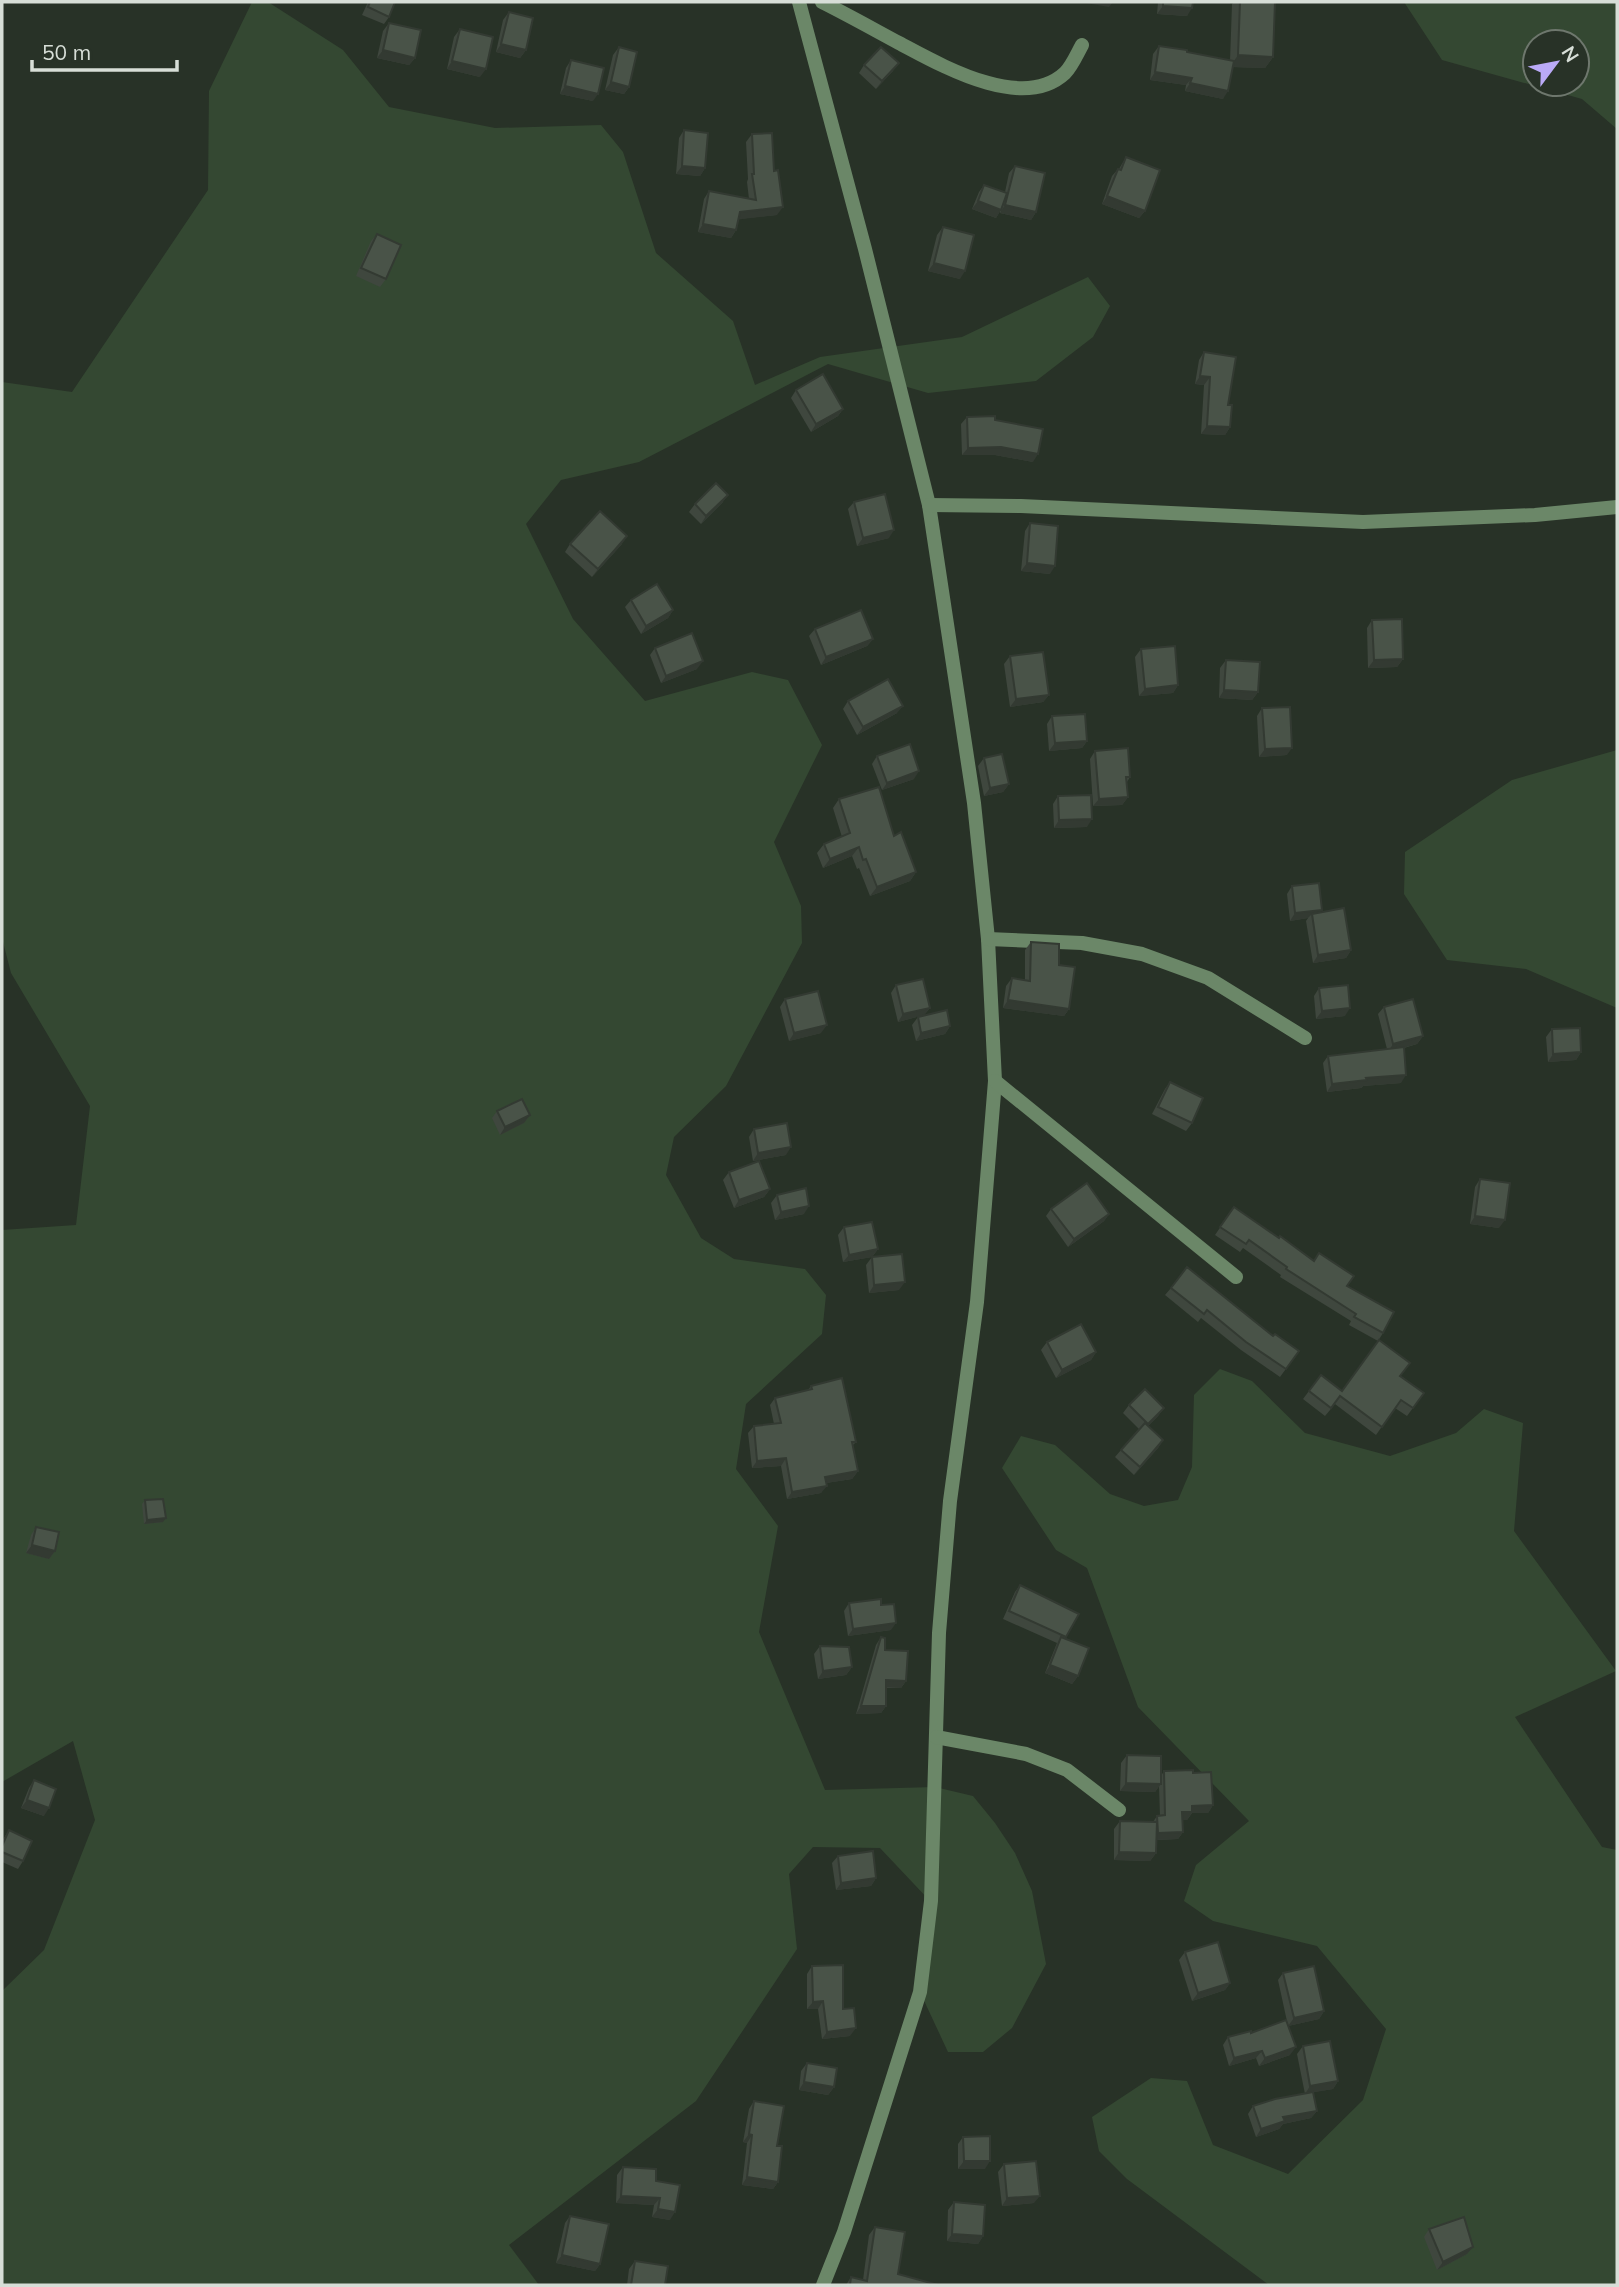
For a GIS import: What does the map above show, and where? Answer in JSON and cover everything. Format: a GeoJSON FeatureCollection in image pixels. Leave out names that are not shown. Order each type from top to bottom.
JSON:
{"type":"FeatureCollection","features":[{"type":"Feature","properties":{"kind":"street"},"geometry":{"type":"LineString","coordinates":[[799,2],[929,505],[974,803],[988,939],[995,1081],[977,1301],[950,1500],[944,1567],[939,1633],[931,1901],[920,1992],[844,2232],[823,2285]]}},
{"type":"Feature","properties":{"kind":"street"},"geometry":{"type":"LineString","coordinates":[[822,2],[958,74],[993,85],[1031,88],[1051,81],[1065,72],[1082,45]]}},
{"type":"Feature","properties":{"kind":"street"},"geometry":{"type":"LineString","coordinates":[[929,505],[1035,507],[1363,522],[1535,515],[1617,507]]}},
{"type":"Feature","properties":{"kind":"street"},"geometry":{"type":"LineString","coordinates":[[988,939],[1082,943],[1142,954],[1208,978],[1305,1038]]}},
{"type":"Feature","properties":{"kind":"street"},"geometry":{"type":"LineString","coordinates":[[995,1081],[1236,1277]]}},
{"type":"Feature","properties":{"kind":"street"},"geometry":{"type":"LineString","coordinates":[[936,1737],[1026,1754],[1067,1770],[1119,1810]]}},
{"type":"Feature","properties":{"kind":"green space"},"geometry":{"type":"Polygon","coordinates":[[[252,2],[268,2],[343,50],[389,107],[495,128],[601,125],[623,152],[656,253],[733,321],[755,385],[820,357],[962,337],[1088,277],[1110,306],[1093,337],[1036,381],[928,393],[828,364],[639,462],[561,480],[526,524],[573,619],[645,701],[752,672],[788,680],[822,745],[774,842],[801,906],[802,943],[726,1086],[674,1137],[666,1175],[701,1238],[734,1259],[805,1269],[826,1295],[822,1334],[746,1404],[736,1469],[778,1526],[759,1632],[825,1790],[935,1787],[973,1796],[1015,1853],[1032,1891],[1046,1964],[1012,2028],[983,2052],[948,2052],[920,1992],[930,1901],[880,1848],[813,1847],[789,1874],[797,1949],[696,2101],[509,2245],[539,2285],[2,2285],[2,1991],[44,1950],[95,1820],[73,1741],[2,1782],[2,1230],[76,1225],[90,1106],[11,973],[2,938],[2,382],[72,392],[208,190],[209,91],[252,2]]]}},
{"type":"Feature","properties":{"kind":"green space"},"geometry":{"type":"Polygon","coordinates":[[[1404,2],[1617,2],[1617,129],[1578,98],[1591,98],[1591,28],[1521,28],[1521,82],[1442,60],[1404,2]]]}},
{"type":"Feature","properties":{"kind":"green space"},"geometry":{"type":"Polygon","coordinates":[[[1617,750],[1617,1008],[1526,969],[1447,960],[1404,894],[1405,852],[1512,780],[1617,750]]]}},
{"type":"Feature","properties":{"kind":"green space"},"geometry":{"type":"Polygon","coordinates":[[[1220,1369],[1252,1381],[1305,1433],[1390,1456],[1456,1433],[1484,1409],[1523,1423],[1514,1531],[1616,1671],[1515,1717],[1602,1847],[1617,1850],[1617,2285],[1269,2285],[1127,2179],[1099,2151],[1092,2117],[1151,2078],[1187,2081],[1213,2145],[1288,2174],[1363,2100],[1386,2029],[1317,1946],[1213,1921],[1184,1901],[1196,1865],[1249,1821],[1138,1707],[1087,1568],[1056,1550],[1002,1468],[1021,1436],[1055,1445],[1110,1494],[1144,1506],[1178,1500],[1192,1467],[1194,1395],[1220,1369]]]}},
{"type":"Feature","properties":{"kind":"building"},"geometry":{"type":"Polygon","coordinates":[[[370,2],[395,2],[389,17],[368,7],[370,2]]]}},
{"type":"Feature","properties":{"kind":"building"},"geometry":{"type":"Polygon","coordinates":[[[1163,2],[1193,2],[1192,8],[1163,6],[1163,2]]]}},
{"type":"Feature","properties":{"kind":"building"},"geometry":{"type":"Polygon","coordinates":[[[1240,2],[1275,2],[1273,57],[1238,55],[1240,2]]]}},
{"type":"Feature","properties":{"kind":"building"},"geometry":{"type":"Polygon","coordinates":[[[509,12],[533,18],[526,50],[501,44],[509,12]]]}},
{"type":"Feature","properties":{"kind":"building"},"geometry":{"type":"Polygon","coordinates":[[[389,23],[421,30],[415,58],[383,50],[389,23]]]}},
{"type":"Feature","properties":{"kind":"building"},"geometry":{"type":"Polygon","coordinates":[[[460,29],[493,37],[486,69],[452,61],[460,29]]]}},
{"type":"Feature","properties":{"kind":"building"},"geometry":{"type":"Polygon","coordinates":[[[1159,46],[1234,61],[1228,91],[1190,83],[1192,78],[1155,72],[1159,46]]]}},
{"type":"Feature","properties":{"kind":"building"},"geometry":{"type":"Polygon","coordinates":[[[619,47],[637,52],[629,87],[611,82],[619,47]]]}},
{"type":"Feature","properties":{"kind":"building"},"geometry":{"type":"Polygon","coordinates":[[[881,47],[899,63],[882,81],[864,65],[881,47]]]}},
{"type":"Feature","properties":{"kind":"building"},"geometry":{"type":"Polygon","coordinates":[[[571,60],[604,68],[598,94],[565,86],[571,60]]]}},
{"type":"Feature","properties":{"kind":"building"},"geometry":{"type":"Polygon","coordinates":[[[684,130],[708,133],[705,168],[682,166],[684,130]]]}},
{"type":"Feature","properties":{"kind":"building"},"geometry":{"type":"Polygon","coordinates":[[[772,133],[774,171],[778,170],[783,207],[740,212],[736,230],[703,224],[709,191],[756,200],[752,174],[752,134],[772,133]]]}},
{"type":"Feature","properties":{"kind":"building"},"geometry":{"type":"Polygon","coordinates":[[[1126,157],[1160,170],[1145,211],[1107,196],[1126,157]]]}},
{"type":"Feature","properties":{"kind":"building"},"geometry":{"type":"Polygon","coordinates":[[[1015,166],[1045,173],[1036,212],[1005,205],[1015,166]]]}},
{"type":"Feature","properties":{"kind":"building"},"geometry":{"type":"Polygon","coordinates":[[[984,185],[1007,193],[1001,210],[978,201],[984,185]]]}},
{"type":"Feature","properties":{"kind":"building"},"geometry":{"type":"Polygon","coordinates":[[[943,227],[974,235],[965,271],[934,263],[943,227]]]}},
{"type":"Feature","properties":{"kind":"building"},"geometry":{"type":"Polygon","coordinates":[[[377,234],[401,245],[386,279],[361,268],[377,234]]]}},
{"type":"Feature","properties":{"kind":"building"},"geometry":{"type":"Polygon","coordinates":[[[1204,352],[1236,357],[1228,405],[1232,405],[1230,427],[1207,426],[1210,377],[1200,376],[1204,352]]]}},
{"type":"Feature","properties":{"kind":"building"},"geometry":{"type":"Polygon","coordinates":[[[823,374],[843,409],[816,424],[796,390],[823,374]]]}},
{"type":"Feature","properties":{"kind":"building"},"geometry":{"type":"Polygon","coordinates":[[[995,416],[995,420],[1043,429],[1038,454],[1001,447],[968,448],[967,417],[995,416]]]}},
{"type":"Feature","properties":{"kind":"building"},"geometry":{"type":"Polygon","coordinates":[[[716,483],[728,495],[706,516],[695,504],[716,483]]]}},
{"type":"Feature","properties":{"kind":"building"},"geometry":{"type":"Polygon","coordinates":[[[885,494],[894,530],[863,538],[854,502],[885,494]]]}},
{"type":"Feature","properties":{"kind":"building"},"geometry":{"type":"Polygon","coordinates":[[[600,511],[627,536],[598,569],[570,544],[600,511]]]}},
{"type":"Feature","properties":{"kind":"building"},"geometry":{"type":"Polygon","coordinates":[[[1030,523],[1058,526],[1055,566],[1027,563],[1030,523]]]}},
{"type":"Feature","properties":{"kind":"building"},"geometry":{"type":"Polygon","coordinates":[[[657,584],[673,610],[646,626],[631,600],[657,584]]]}},
{"type":"Feature","properties":{"kind":"building"},"geometry":{"type":"Polygon","coordinates":[[[861,610],[873,639],[826,657],[815,629],[861,610]]]}},
{"type":"Feature","properties":{"kind":"building"},"geometry":{"type":"Polygon","coordinates":[[[1402,619],[1403,659],[1374,660],[1372,620],[1402,619]]]}},
{"type":"Feature","properties":{"kind":"building"},"geometry":{"type":"Polygon","coordinates":[[[692,633],[703,661],[666,676],[655,648],[692,633]]]}},
{"type":"Feature","properties":{"kind":"building"},"geometry":{"type":"Polygon","coordinates":[[[1175,646],[1178,685],[1145,689],[1141,649],[1175,646]]]}},
{"type":"Feature","properties":{"kind":"building"},"geometry":{"type":"Polygon","coordinates":[[[1043,652],[1049,695],[1016,699],[1010,656],[1043,652]]]}},
{"type":"Feature","properties":{"kind":"building"},"geometry":{"type":"Polygon","coordinates":[[[1226,660],[1260,662],[1258,692],[1224,690],[1226,660]]]}},
{"type":"Feature","properties":{"kind":"building"},"geometry":{"type":"Polygon","coordinates":[[[888,679],[903,706],[863,727],[848,701],[888,679]]]}},
{"type":"Feature","properties":{"kind":"building"},"geometry":{"type":"Polygon","coordinates":[[[1290,707],[1292,748],[1265,749],[1262,708],[1290,707]]]}},
{"type":"Feature","properties":{"kind":"building"},"geometry":{"type":"Polygon","coordinates":[[[1085,714],[1087,741],[1055,743],[1052,716],[1085,714]]]}},
{"type":"Feature","properties":{"kind":"building"},"geometry":{"type":"Polygon","coordinates":[[[910,744],[919,771],[887,783],[877,756],[910,744]]]}},
{"type":"Feature","properties":{"kind":"building"},"geometry":{"type":"Polygon","coordinates":[[[1128,748],[1128,797],[1099,799],[1095,751],[1128,748]]]}},
{"type":"Feature","properties":{"kind":"building"},"geometry":{"type":"Polygon","coordinates":[[[1002,754],[1009,784],[990,788],[984,758],[1002,754]]]}},
{"type":"Feature","properties":{"kind":"building"},"geometry":{"type":"Polygon","coordinates":[[[879,787],[894,836],[901,832],[916,872],[877,887],[859,847],[830,859],[824,844],[850,833],[839,799],[879,787]]]}},
{"type":"Feature","properties":{"kind":"building"},"geometry":{"type":"Polygon","coordinates":[[[1091,795],[1092,819],[1059,820],[1058,796],[1091,795]]]}},
{"type":"Feature","properties":{"kind":"building"},"geometry":{"type":"Polygon","coordinates":[[[1319,883],[1322,910],[1295,913],[1292,886],[1319,883]]]}},
{"type":"Feature","properties":{"kind":"building"},"geometry":{"type":"Polygon","coordinates":[[[1344,908],[1351,950],[1318,955],[1312,914],[1344,908]]]}},
{"type":"Feature","properties":{"kind":"building"},"geometry":{"type":"Polygon","coordinates":[[[1031,942],[1059,944],[1059,965],[1075,967],[1069,1009],[1008,1000],[1012,978],[1030,981],[1031,942]]]}},
{"type":"Feature","properties":{"kind":"building"},"geometry":{"type":"Polygon","coordinates":[[[923,979],[930,1008],[903,1014],[896,985],[923,979]]]}},
{"type":"Feature","properties":{"kind":"building"},"geometry":{"type":"Polygon","coordinates":[[[1348,985],[1350,1008],[1322,1011],[1319,988],[1348,985]]]}},
{"type":"Feature","properties":{"kind":"building"},"geometry":{"type":"Polygon","coordinates":[[[818,991],[827,1025],[794,1033],[785,999],[818,991]]]}},
{"type":"Feature","properties":{"kind":"building"},"geometry":{"type":"Polygon","coordinates":[[[1413,999],[1423,1036],[1393,1044],[1384,1007],[1413,999]]]}},
{"type":"Feature","properties":{"kind":"building"},"geometry":{"type":"Polygon","coordinates":[[[947,1010],[950,1026],[921,1033],[918,1017],[947,1010]]]}},
{"type":"Feature","properties":{"kind":"building"},"geometry":{"type":"Polygon","coordinates":[[[1580,1028],[1581,1052],[1553,1054],[1552,1029],[1580,1028]]]}},
{"type":"Feature","properties":{"kind":"building"},"geometry":{"type":"Polygon","coordinates":[[[1404,1047],[1406,1075],[1332,1084],[1328,1056],[1404,1047]]]}},
{"type":"Feature","properties":{"kind":"building"},"geometry":{"type":"Polygon","coordinates":[[[1170,1082],[1203,1098],[1192,1123],[1158,1107],[1170,1082]]]}},
{"type":"Feature","properties":{"kind":"building"},"geometry":{"type":"Polygon","coordinates":[[[522,1099],[530,1115],[505,1127],[497,1111],[522,1099]]]}},
{"type":"Feature","properties":{"kind":"building"},"geometry":{"type":"Polygon","coordinates":[[[787,1123],[791,1147],[758,1153],[754,1129],[787,1123]]]}},
{"type":"Feature","properties":{"kind":"building"},"geometry":{"type":"Polygon","coordinates":[[[759,1161],[770,1189],[739,1200],[729,1172],[759,1161]]]}},
{"type":"Feature","properties":{"kind":"building"},"geometry":{"type":"Polygon","coordinates":[[[1480,1179],[1510,1183],[1505,1220],[1475,1216],[1480,1179]]]}},
{"type":"Feature","properties":{"kind":"building"},"geometry":{"type":"Polygon","coordinates":[[[1087,1183],[1109,1214],[1074,1239],[1051,1209],[1087,1183]]]}},
{"type":"Feature","properties":{"kind":"building"},"geometry":{"type":"Polygon","coordinates":[[[806,1188],[809,1206],[781,1212],[777,1195],[806,1188]]]}},
{"type":"Feature","properties":{"kind":"building"},"geometry":{"type":"Polygon","coordinates":[[[1234,1207],[1314,1261],[1319,1253],[1354,1276],[1347,1286],[1394,1312],[1383,1333],[1354,1317],[1356,1314],[1286,1269],[1287,1267],[1249,1240],[1246,1244],[1220,1227],[1234,1207]]]}},
{"type":"Feature","properties":{"kind":"building"},"geometry":{"type":"Polygon","coordinates":[[[872,1222],[878,1249],[849,1255],[844,1227],[872,1222]]]}},
{"type":"Feature","properties":{"kind":"building"},"geometry":{"type":"Polygon","coordinates":[[[902,1254],[905,1282],[874,1285],[872,1257],[902,1254]]]}},
{"type":"Feature","properties":{"kind":"building"},"geometry":{"type":"Polygon","coordinates":[[[1187,1267],[1273,1336],[1275,1334],[1299,1351],[1286,1369],[1246,1342],[1207,1310],[1204,1314],[1171,1288],[1187,1267]]]}},
{"type":"Feature","properties":{"kind":"building"},"geometry":{"type":"Polygon","coordinates":[[[1081,1324],[1096,1352],[1062,1370],[1047,1342],[1081,1324]]]}},
{"type":"Feature","properties":{"kind":"building"},"geometry":{"type":"Polygon","coordinates":[[[1379,1340],[1410,1363],[1400,1376],[1424,1393],[1413,1408],[1401,1400],[1382,1427],[1340,1396],[1331,1408],[1309,1391],[1321,1375],[1342,1391],[1379,1340]]]}},
{"type":"Feature","properties":{"kind":"building"},"geometry":{"type":"Polygon","coordinates":[[[842,1378],[856,1442],[852,1442],[858,1471],[825,1477],[827,1486],[792,1492],[786,1458],[757,1461],[754,1426],[781,1423],[775,1398],[842,1378]]]}},
{"type":"Feature","properties":{"kind":"building"},"geometry":{"type":"Polygon","coordinates":[[[1145,1389],[1164,1408],[1148,1424],[1129,1405],[1145,1389]]]}},
{"type":"Feature","properties":{"kind":"building"},"geometry":{"type":"Polygon","coordinates":[[[1145,1423],[1163,1440],[1140,1467],[1121,1450],[1145,1423]]]}},
{"type":"Feature","properties":{"kind":"building"},"geometry":{"type":"Polygon","coordinates":[[[163,1499],[166,1518],[147,1520],[145,1500],[163,1499]]]}},
{"type":"Feature","properties":{"kind":"building"},"geometry":{"type":"Polygon","coordinates":[[[36,1527],[59,1532],[55,1551],[32,1545],[36,1527]]]}},
{"type":"Feature","properties":{"kind":"building"},"geometry":{"type":"Polygon","coordinates":[[[1020,1585],[1079,1614],[1066,1637],[1009,1611],[1020,1585]]]}},
{"type":"Feature","properties":{"kind":"building"},"geometry":{"type":"Polygon","coordinates":[[[881,1599],[881,1605],[894,1604],[896,1623],[853,1629],[849,1603],[881,1599]]]}},
{"type":"Feature","properties":{"kind":"building"},"geometry":{"type":"Polygon","coordinates":[[[881,1637],[885,1638],[885,1650],[908,1651],[906,1681],[886,1680],[886,1706],[861,1706],[881,1637]]]}},
{"type":"Feature","properties":{"kind":"building"},"geometry":{"type":"Polygon","coordinates":[[[1061,1637],[1089,1648],[1078,1676],[1050,1665],[1061,1637]]]}},
{"type":"Feature","properties":{"kind":"building"},"geometry":{"type":"Polygon","coordinates":[[[820,1646],[849,1647],[852,1667],[823,1671],[820,1646]]]}},
{"type":"Feature","properties":{"kind":"building"},"geometry":{"type":"Polygon","coordinates":[[[1127,1755],[1161,1756],[1161,1784],[1126,1783],[1127,1755]]]}},
{"type":"Feature","properties":{"kind":"building"},"geometry":{"type":"Polygon","coordinates":[[[1193,1770],[1193,1773],[1211,1772],[1213,1805],[1192,1806],[1192,1812],[1182,1812],[1183,1832],[1158,1833],[1157,1816],[1165,1815],[1164,1771],[1193,1770]]]}},
{"type":"Feature","properties":{"kind":"building"},"geometry":{"type":"Polygon","coordinates":[[[34,1780],[56,1789],[49,1808],[27,1800],[34,1780]]]}},
{"type":"Feature","properties":{"kind":"building"},"geometry":{"type":"Polygon","coordinates":[[[1120,1821],[1157,1822],[1156,1853],[1119,1852],[1120,1821]]]}},
{"type":"Feature","properties":{"kind":"building"},"geometry":{"type":"Polygon","coordinates":[[[9,1830],[32,1841],[23,1861],[2,1852],[9,1830]]]}},
{"type":"Feature","properties":{"kind":"building"},"geometry":{"type":"Polygon","coordinates":[[[873,1851],[876,1878],[841,1883],[838,1856],[873,1851]]]}},
{"type":"Feature","properties":{"kind":"building"},"geometry":{"type":"Polygon","coordinates":[[[1218,1942],[1230,1983],[1198,1993],[1185,1952],[1218,1942]]]}},
{"type":"Feature","properties":{"kind":"building"},"geometry":{"type":"Polygon","coordinates":[[[843,1965],[843,2009],[854,2008],[856,2028],[827,2032],[823,2001],[813,2002],[812,1966],[843,1965]]]}},
{"type":"Feature","properties":{"kind":"building"},"geometry":{"type":"Polygon","coordinates":[[[1314,1966],[1324,2011],[1294,2018],[1283,1973],[1314,1966]]]}},
{"type":"Feature","properties":{"kind":"building"},"geometry":{"type":"Polygon","coordinates":[[[1286,2020],[1296,2047],[1265,2058],[1262,2051],[1234,2058],[1228,2037],[1251,2033],[1286,2020]]]}},
{"type":"Feature","properties":{"kind":"building"},"geometry":{"type":"Polygon","coordinates":[[[1330,2041],[1338,2081],[1310,2086],[1303,2046],[1330,2041]]]}},
{"type":"Feature","properties":{"kind":"building"},"geometry":{"type":"Polygon","coordinates":[[[807,2063],[837,2068],[834,2087],[804,2082],[807,2063]]]}},
{"type":"Feature","properties":{"kind":"building"},"geometry":{"type":"Polygon","coordinates":[[[1313,2092],[1317,2111],[1283,2117],[1285,2121],[1261,2129],[1253,2106],[1313,2092]]]}},
{"type":"Feature","properties":{"kind":"building"},"geometry":{"type":"Polygon","coordinates":[[[754,2101],[784,2106],[777,2146],[782,2146],[778,2182],[747,2177],[754,2101]]]}},
{"type":"Feature","properties":{"kind":"building"},"geometry":{"type":"Polygon","coordinates":[[[990,2136],[990,2161],[964,2161],[963,2137],[990,2136]]]}},
{"type":"Feature","properties":{"kind":"building"},"geometry":{"type":"Polygon","coordinates":[[[1036,2161],[1040,2196],[1007,2198],[1004,2164],[1036,2161]]]}},
{"type":"Feature","properties":{"kind":"building"},"geometry":{"type":"Polygon","coordinates":[[[623,2167],[656,2169],[656,2181],[680,2185],[675,2212],[658,2209],[660,2198],[621,2196],[623,2167]]]}},
{"type":"Feature","properties":{"kind":"building"},"geometry":{"type":"Polygon","coordinates":[[[954,2202],[985,2205],[983,2236],[952,2234],[954,2202]]]}},
{"type":"Feature","properties":{"kind":"building"},"geometry":{"type":"Polygon","coordinates":[[[570,2216],[609,2224],[600,2264],[562,2255],[570,2216]]]}},
{"type":"Feature","properties":{"kind":"building"},"geometry":{"type":"Polygon","coordinates":[[[1464,2217],[1473,2247],[1443,2262],[1429,2229],[1464,2217]]]}},
{"type":"Feature","properties":{"kind":"building"},"geometry":{"type":"Polygon","coordinates":[[[875,2227],[905,2232],[898,2274],[938,2285],[850,2285],[851,2277],[867,2281],[875,2227]]]}},
{"type":"Feature","properties":{"kind":"building"},"geometry":{"type":"Polygon","coordinates":[[[635,2261],[668,2266],[665,2285],[631,2285],[635,2261]]]}}]}
